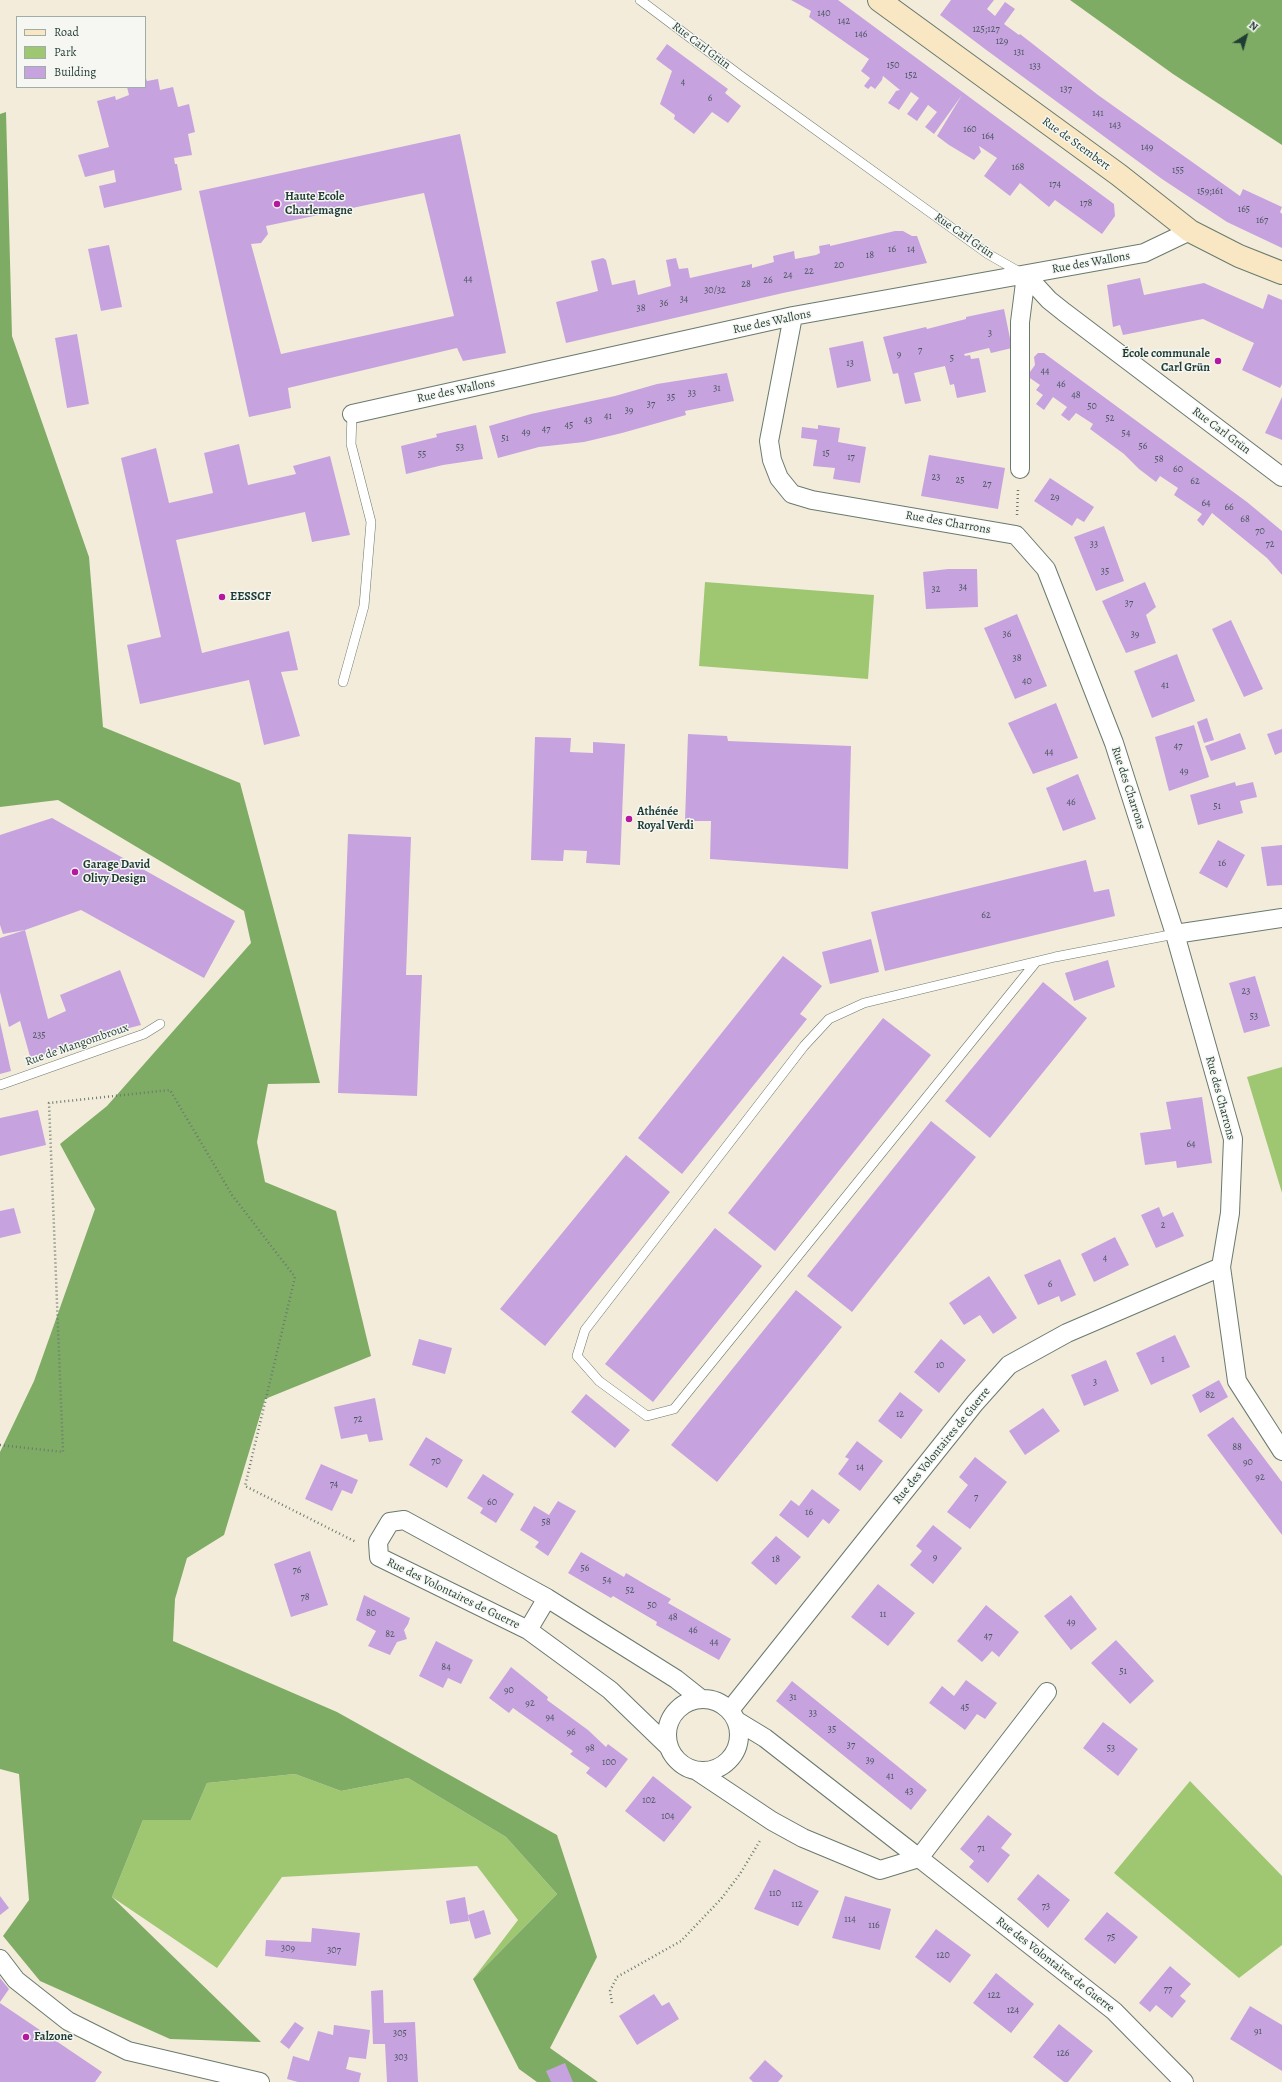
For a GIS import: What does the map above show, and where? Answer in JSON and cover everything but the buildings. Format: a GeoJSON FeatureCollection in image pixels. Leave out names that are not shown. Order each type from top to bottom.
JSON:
{"type":"FeatureCollection","features":[{"type":"Feature","properties":{"kind":"street","name":"Rue de Stembert"},"geometry":{"type":"LineString","coordinates":[[879,0],[1118,175],[1190,231],[1239,256],[1282,272]]}},
{"type":"Feature","properties":{"kind":"street","name":"Rue des Wallons"},"geometry":{"type":"LineString","coordinates":[[352,414],[793,316],[1144,253],[1190,231]]}},
{"type":"Feature","properties":{"kind":"street"},"geometry":{"type":"LineString","coordinates":[[1020,469],[1020,322],[1026,275]]}},
{"type":"Feature","properties":{"kind":"street","name":"Rue Carl Grün"},"geometry":{"type":"LineString","coordinates":[[1026,275],[1049,300],[1064,312],[1282,477]]}},
{"type":"Feature","properties":{"kind":"street","name":"Rue des Charrons"},"geometry":{"type":"LineString","coordinates":[[793,316],[769,441],[772,460],[779,478],[792,494],[812,500],[1016,535],[1046,570],[1114,743],[1175,934],[1233,1139],[1230,1213],[1221,1267],[1237,1381],[1282,1451]]}},
{"type":"Feature","properties":{"kind":"street"},"geometry":{"type":"LineString","coordinates":[[1175,934],[1282,918]]}},
{"type":"Feature","properties":{"kind":"street","name":"Rue des Volontaires de Guerre"},"geometry":{"type":"LineString","coordinates":[[734,1716],[975,1403],[1009,1365],[1067,1333],[1221,1267]]}},
{"type":"Feature","properties":{"kind":"street","name":"Rue des Volontaires de Guerre"},"geometry":{"type":"LineString","coordinates":[[919,1858],[880,1870],[803,1838],[772,1821],[697,1771],[685,1767],[675,1759],[668,1746],[610,1690],[528,1630],[379,1557],[378,1542],[387,1526],[390,1522],[404,1520],[547,1598],[676,1679],[700,1698],[716,1701],[765,1738],[919,1858],[1114,2011],[1184,2082]]}},
{"type":"Feature","properties":{"kind":"street"},"geometry":{"type":"LineString","coordinates":[[528,1630],[547,1598]]}},
{"type":"Feature","properties":{"kind":"street"},"geometry":{"type":"LineString","coordinates":[[919,1858],[1047,1692]]}},
{"type":"Feature","properties":{"kind":"street"},"geometry":{"type":"LineString","coordinates":[[668,1746],[666,1732],[668,1721],[676,1710],[686,1702],[700,1698]]}},
{"type":"Feature","properties":{"kind":"street"},"geometry":{"type":"LineString","coordinates":[[697,1771],[710,1771],[726,1764],[734,1754],[738,1746],[739,1730],[734,1716]]}},
{"type":"Feature","properties":{"kind":"street"},"geometry":{"type":"LineString","coordinates":[[0,1959],[16,1980],[68,2022],[128,2051],[260,2082]]}},
{"type":"Feature","properties":{"kind":"lane","name":"Rue Carl Grün"},"geometry":{"type":"LineString","coordinates":[[640,0],[741,76],[988,254],[1026,275]]}},
{"type":"Feature","properties":{"kind":"lane"},"geometry":{"type":"LineString","coordinates":[[343,682],[364,606],[371,522],[351,444],[352,414]]}},
{"type":"Feature","properties":{"kind":"lane"},"geometry":{"type":"LineString","coordinates":[[1036,962],[674,1409],[647,1416],[599,1381],[576,1356],[585,1330],[804,1046],[829,1019],[864,1003],[1036,962],[1175,934]]}},
{"type":"Feature","properties":{"kind":"lane","name":"Rue de Mangombroux"},"geometry":{"type":"LineString","coordinates":[[0,1085],[144,1034],[160,1024]]}},
{"type":"Feature","properties":{"kind":"path"},"geometry":{"type":"LineString","coordinates":[[1016,535],[1020,469]]}},
{"type":"Feature","properties":{"kind":"path"},"geometry":{"type":"LineString","coordinates":[[0,1445],[63,1452],[49,1103],[170,1090],[232,1195],[295,1277],[245,1486],[358,1543],[379,1557]]}},
{"type":"Feature","properties":{"kind":"path"},"geometry":{"type":"LineString","coordinates":[[612,2003],[610,1991],[617,1978],[682,1941],[722,1899],[740,1874],[772,1821]]}},
{"type":"Feature","properties":{"kind":"green space"},"geometry":{"type":"Polygon","coordinates":[[[1070,0],[1282,0],[1282,145],[1173,74],[1070,0]]]}},
{"type":"Feature","properties":{"kind":"green space"},"geometry":{"type":"Polygon","coordinates":[[[6,112],[12,336],[89,557],[103,727],[240,783],[320,1083],[268,1084],[257,1142],[265,1182],[336,1211],[371,1356],[265,1399],[224,1535],[187,1558],[175,1599],[173,1641],[337,1712],[557,1835],[597,1957],[550,2048],[598,2082],[537,2082],[519,2069],[473,1979],[557,1894],[506,1837],[408,1778],[341,1791],[295,1774],[207,1783],[191,1820],[143,1820],[112,1897],[261,2042],[170,2039],[40,1981],[3,1936],[29,1900],[19,1774],[0,1769],[0,1452],[34,1381],[95,1209],[60,1144],[107,1106],[251,943],[244,911],[58,800],[0,807],[0,114],[6,112]]]}},
{"type":"Feature","properties":{"kind":"green space"},"geometry":{"type":"Polygon","coordinates":[[[705,582],[874,595],[868,679],[699,666],[705,582]]]}},
{"type":"Feature","properties":{"kind":"green space"},"geometry":{"type":"Polygon","coordinates":[[[1282,1067],[1282,1193],[1247,1077],[1282,1067]]]}},
{"type":"Feature","properties":{"kind":"green space"},"geometry":{"type":"Polygon","coordinates":[[[295,1774],[341,1791],[408,1778],[506,1837],[557,1894],[473,1979],[518,1920],[477,1866],[282,1877],[217,1968],[112,1897],[143,1820],[191,1820],[207,1783],[295,1774]]]}},
{"type":"Feature","properties":{"kind":"green space"},"geometry":{"type":"Polygon","coordinates":[[[1190,1781],[1282,1876],[1282,1945],[1239,1978],[1114,1873],[1190,1781]]]}},
{"type":"Feature","properties":{"kind":"place","name":"Haute Ecole Charlemagne"},"geometry":{"type":"Point","coordinates":[277,204]}},
{"type":"Feature","properties":{"kind":"place","name":"École communale Carl Grün"},"geometry":{"type":"Point","coordinates":[1218,361]}},
{"type":"Feature","properties":{"kind":"place","name":"EESSCF"},"geometry":{"type":"Point","coordinates":[222,597]}},
{"type":"Feature","properties":{"kind":"place","name":"Athénée Royal Verdi"},"geometry":{"type":"Point","coordinates":[629,819]}},
{"type":"Feature","properties":{"kind":"place","name":"Garage David Olivy Design"},"geometry":{"type":"Point","coordinates":[75,872]}},
{"type":"Feature","properties":{"kind":"place","name":"Falzone"},"geometry":{"type":"Point","coordinates":[26,2037]}}]}
